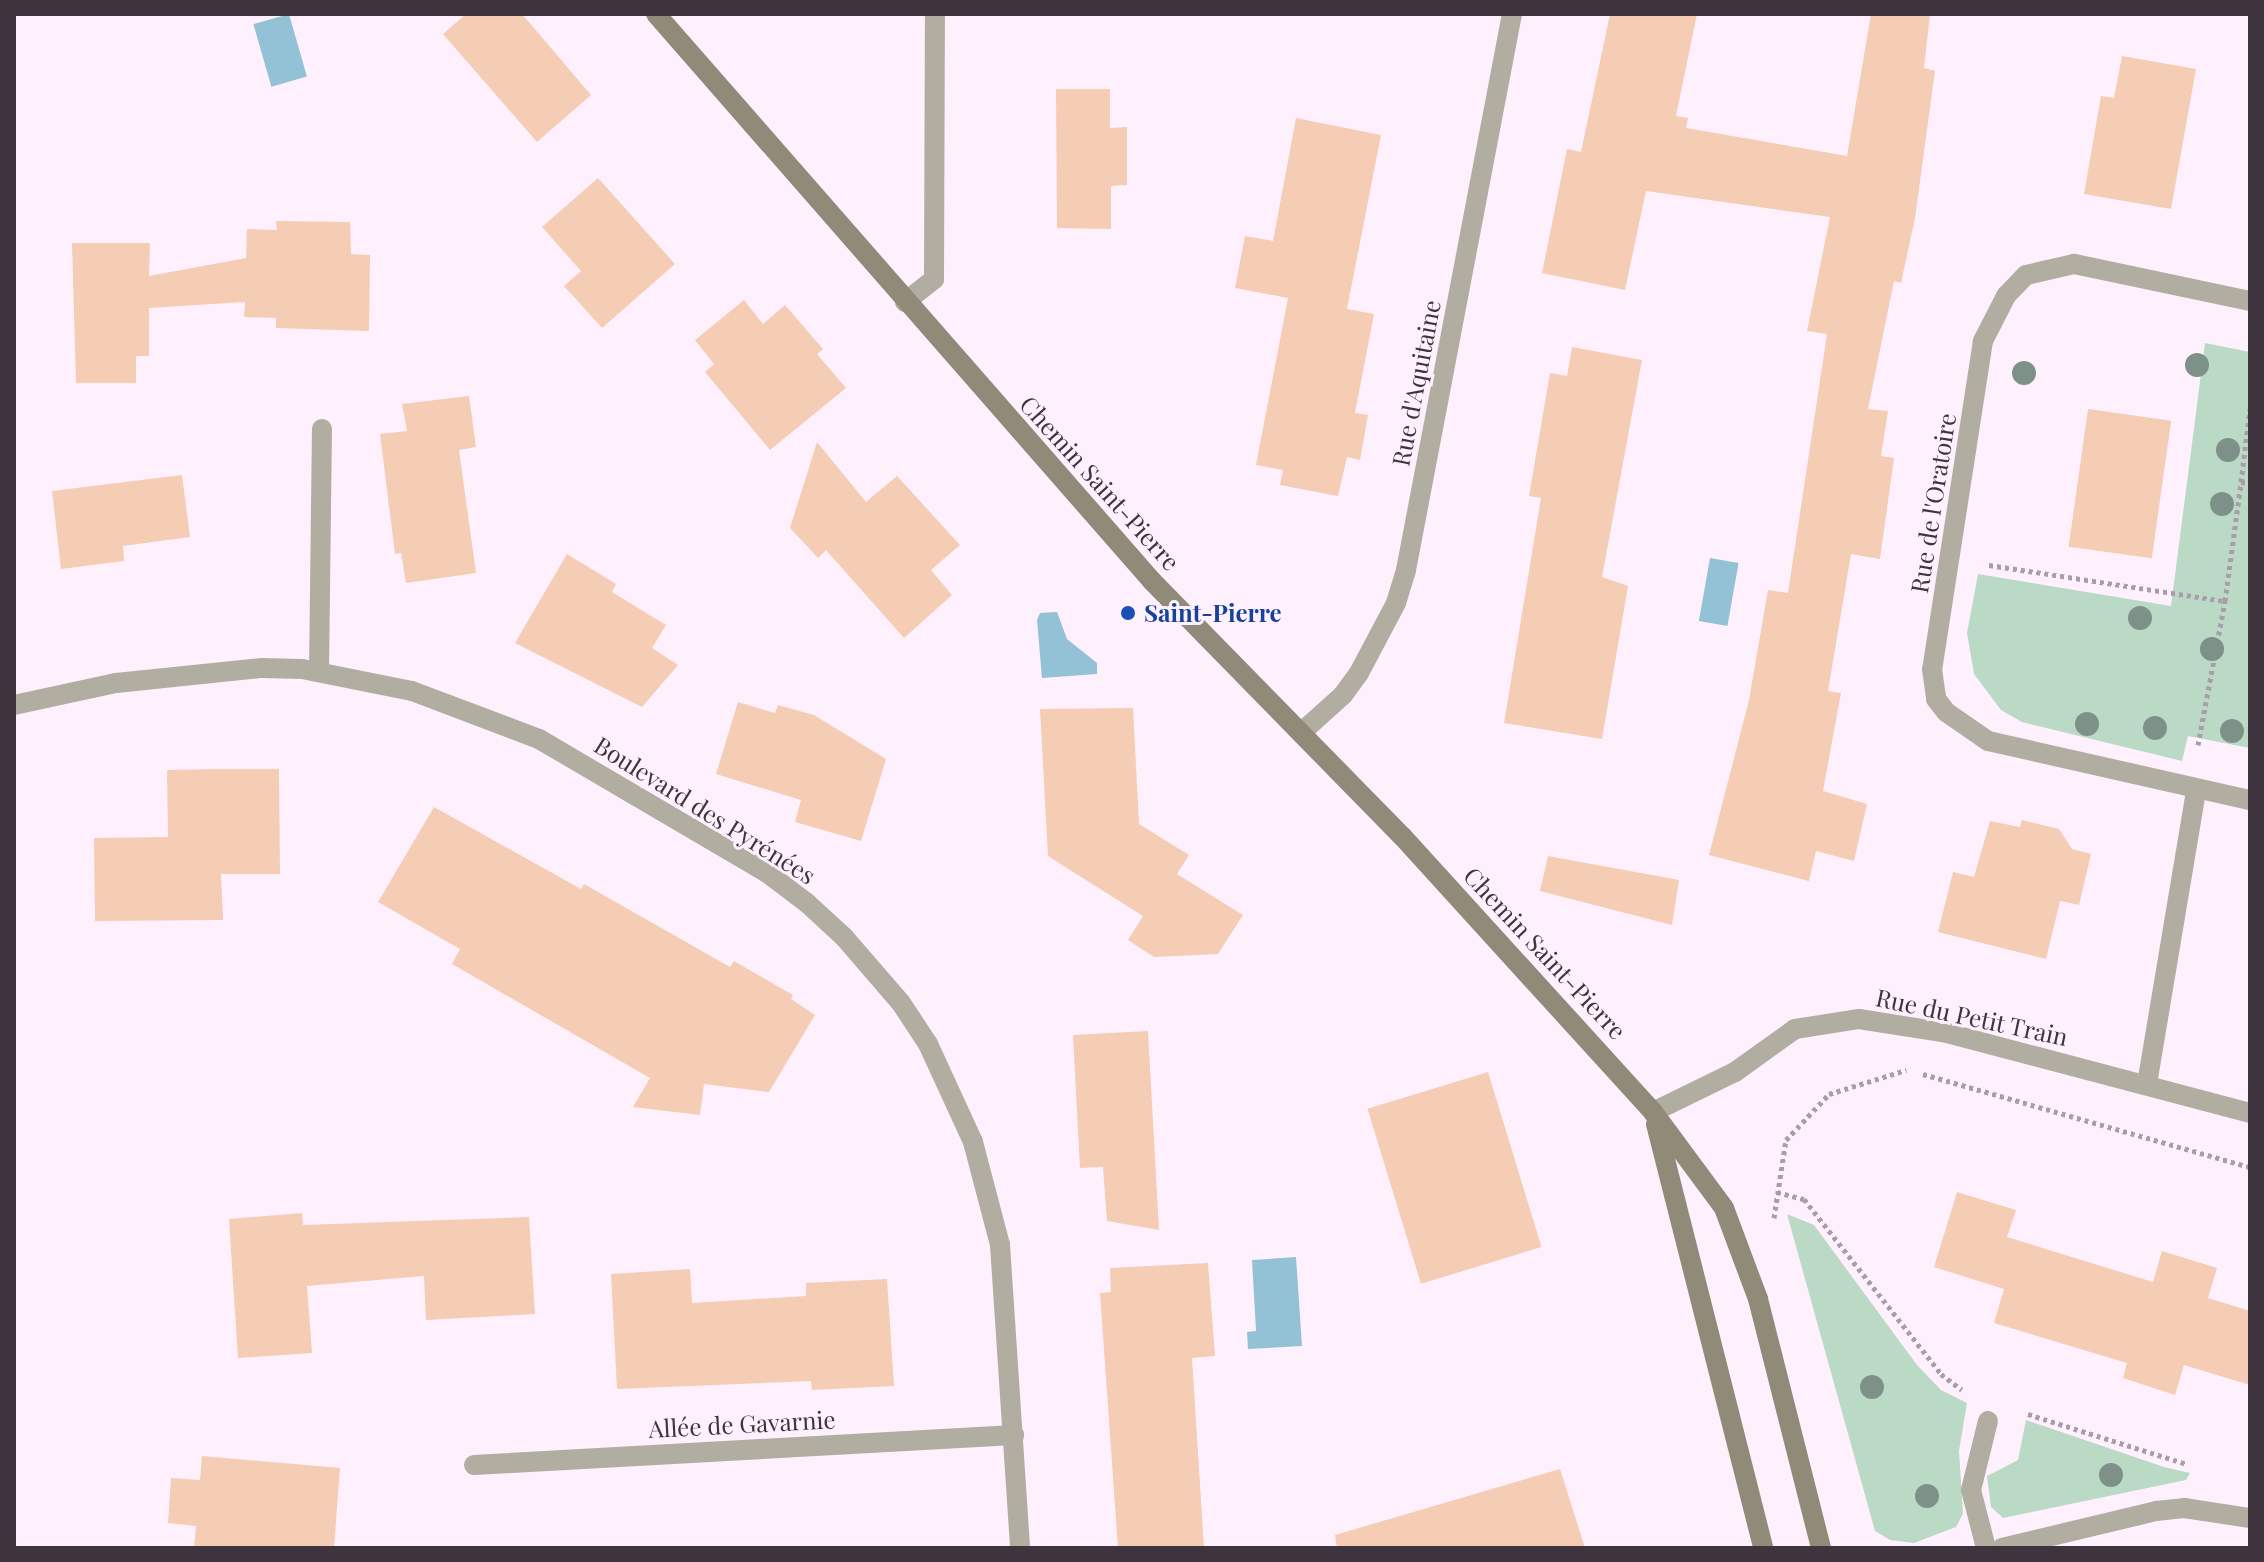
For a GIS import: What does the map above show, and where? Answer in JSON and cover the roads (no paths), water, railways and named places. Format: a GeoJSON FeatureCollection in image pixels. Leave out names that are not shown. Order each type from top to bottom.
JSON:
{"type":"FeatureCollection","features":[{"type":"Feature","properties":{"kind":"main road","name":"Chemin Saint-Pierre"},"geometry":{"type":"LineString","coordinates":[[656,14],[1152,581],[1303,731],[1653,1112],[1724,1208],[1758,1299],[1821,1548]]}},
{"type":"Feature","properties":{"kind":"main road","name":"Chemin Saint-Pierre"},"geometry":{"type":"LineString","coordinates":[[1653,1112],[1763,1548]]}},
{"type":"Feature","properties":{"kind":"street"},"geometry":{"type":"LineString","coordinates":[[905,302],[934,279],[935,14]]}},
{"type":"Feature","properties":{"kind":"street","name":"Rue d'Aquitaine"},"geometry":{"type":"LineString","coordinates":[[1303,731],[1343,695],[1359,673],[1396,603],[1406,570],[1512,14]]}},
{"type":"Feature","properties":{"kind":"street","name":"Rue de l'Oratoire"},"geometry":{"type":"LineString","coordinates":[[2250,301],[2074,264],[2026,275],[1996,310],[1983,341],[1952,560],[1932,669],[1936,699],[1958,724],[2005,747],[2192,790],[2250,800]]}},
{"type":"Feature","properties":{"kind":"street"},"geometry":{"type":"LineString","coordinates":[[319,672],[322,429]]}},
{"type":"Feature","properties":{"kind":"street","name":"Boulevard des Pyrénées"},"geometry":{"type":"LineString","coordinates":[[14,705],[191,673],[262,668],[319,672],[412,691],[539,739],[766,872],[807,903],[864,958],[928,1044],[973,1142],[990,1195],[1007,1315],[1020,1548]]}},
{"type":"Feature","properties":{"kind":"street"},"geometry":{"type":"LineString","coordinates":[[2147,1084],[2192,790]]}},
{"type":"Feature","properties":{"kind":"street","name":"Rue du Petit Train"},"geometry":{"type":"LineString","coordinates":[[1653,1112],[1735,1072],[1795,1029],[1832,1020],[1902,1023],[2250,1113]]}},
{"type":"Feature","properties":{"kind":"street"},"geometry":{"type":"LineString","coordinates":[[1986,1548],[1971,1490],[1991,1411]]}},
{"type":"Feature","properties":{"kind":"street","name":"Allée de Gavarnie"},"geometry":{"type":"LineString","coordinates":[[474,1465],[1014,1435]]}},
{"type":"Feature","properties":{"kind":"street"},"geometry":{"type":"LineString","coordinates":[[2002,1548],[2156,1511],[2227,1513],[2250,1518]]}},
{"type":"Feature","properties":{"kind":"water"},"geometry":{"type":"Polygon","coordinates":[[[289,14],[307,76],[271,87],[253,24],[289,14]]]}},
{"type":"Feature","properties":{"kind":"water"},"geometry":{"type":"Polygon","coordinates":[[[1710,558],[1739,563],[1727,626],[1699,621],[1710,558]]]}},
{"type":"Feature","properties":{"kind":"water"},"geometry":{"type":"Polygon","coordinates":[[[1057,612],[1067,639],[1097,663],[1097,674],[1042,678],[1037,620],[1040,613],[1057,612]]]}},
{"type":"Feature","properties":{"kind":"water"},"geometry":{"type":"Polygon","coordinates":[[[1296,1257],[1302,1346],[1248,1349],[1247,1332],[1256,1331],[1252,1260],[1296,1257]]]}},
{"type":"Feature","properties":{"kind":"place","name":"Saint-Pierre"},"geometry":{"type":"Point","coordinates":[1128,613]}}]}
